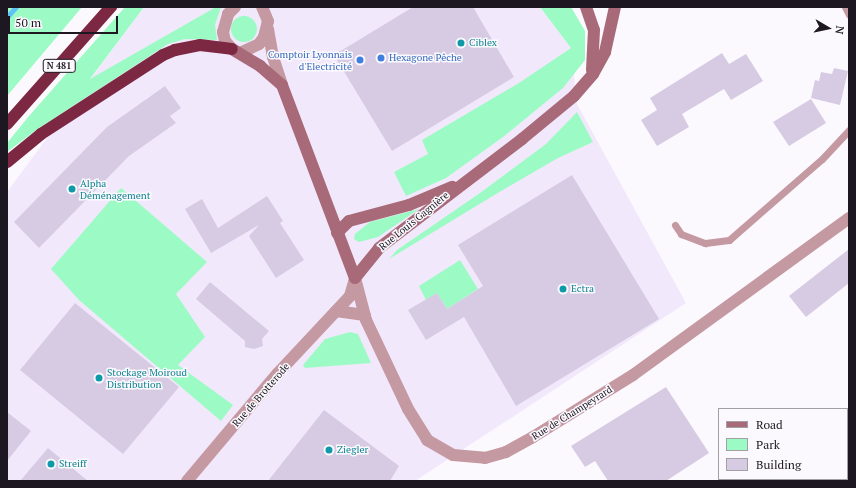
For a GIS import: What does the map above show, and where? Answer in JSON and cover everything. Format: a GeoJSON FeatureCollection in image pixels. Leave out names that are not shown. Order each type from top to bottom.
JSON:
{"type":"FeatureCollection","features":[{"type":"Feature","properties":{"kind":"highway","name":"N 481"},"geometry":{"type":"LineString","coordinates":[[7,124],[111,7]]}},
{"type":"Feature","properties":{"kind":"highway"},"geometry":{"type":"LineString","coordinates":[[7,162],[41,134],[163,55],[175,50],[200,46],[236,51]]}},
{"type":"Feature","properties":{"kind":"street"},"geometry":{"type":"LineString","coordinates":[[235,7],[228,14],[223,32],[225,41],[282,85]]}},
{"type":"Feature","properties":{"kind":"street"},"geometry":{"type":"LineString","coordinates":[[262,7],[268,21],[273,57],[282,85],[337,234],[355,278]]}},
{"type":"Feature","properties":{"kind":"street"},"geometry":{"type":"LineString","coordinates":[[586,7],[594,30],[592,73]]}},
{"type":"Feature","properties":{"kind":"street","name":"Rue Louis Gagnière"},"geometry":{"type":"LineString","coordinates":[[355,278],[379,248],[568,102],[592,73],[605,52],[614,7]]}},
{"type":"Feature","properties":{"kind":"street"},"geometry":{"type":"LineString","coordinates":[[236,51],[258,44],[268,29]]}},
{"type":"Feature","properties":{"kind":"street","name":"Rue Louis Gagnière"},"geometry":{"type":"LineString","coordinates":[[337,234],[349,221],[409,205],[459,185]]}},
{"type":"Feature","properties":{"kind":"street","name":"Rue de Champeyrard"},"geometry":{"type":"LineString","coordinates":[[355,278],[365,315],[408,409],[427,440],[453,455],[485,458],[506,452],[526,441],[633,375],[849,218]]}},
{"type":"Feature","properties":{"kind":"street","name":"Rue de Brotterode"},"geometry":{"type":"LineString","coordinates":[[187,481],[278,373],[350,296],[355,278]]}},
{"type":"Feature","properties":{"kind":"street"},"geometry":{"type":"LineString","coordinates":[[336,311],[365,315]]}},
{"type":"Feature","properties":{"kind":"lane"},"geometry":{"type":"LineString","coordinates":[[845,7],[849,15]]}},
{"type":"Feature","properties":{"kind":"lane"},"geometry":{"type":"LineString","coordinates":[[675,225],[681,234],[705,243],[729,240],[822,159],[849,130]]}},
{"type":"Feature","properties":{"kind":"shaded area"},"geometry":{"type":"Polygon","coordinates":[[[144,7],[540,7],[571,48],[577,104],[686,303],[415,481],[7,481],[7,192],[144,7]]]}},
{"type":"Feature","properties":{"kind":"green space"},"geometry":{"type":"Polygon","coordinates":[[[7,7],[82,7],[7,96],[7,7]]]}},
{"type":"Feature","properties":{"kind":"green space"},"geometry":{"type":"Polygon","coordinates":[[[125,7],[144,7],[90,79],[216,7],[221,7],[215,25],[217,40],[185,39],[168,44],[39,128],[7,152],[7,143],[125,7]]]}},
{"type":"Feature","properties":{"kind":"green space"},"geometry":{"type":"Polygon","coordinates":[[[540,7],[571,7],[585,31],[585,60],[563,88],[503,137],[446,178],[406,196],[394,172],[428,154],[422,140],[519,83],[571,48],[540,7]]]}},
{"type":"Feature","properties":{"kind":"green space"},"geometry":{"type":"Polygon","coordinates":[[[244,16],[253,20],[257,29],[253,38],[244,42],[235,38],[231,29],[235,20],[244,16]]]}},
{"type":"Feature","properties":{"kind":"green space"},"geometry":{"type":"Polygon","coordinates":[[[577,112],[593,142],[558,158],[389,259],[397,250],[480,193],[546,144],[577,112]]]}},
{"type":"Feature","properties":{"kind":"green space"},"geometry":{"type":"Polygon","coordinates":[[[121,188],[207,262],[176,294],[205,337],[178,365],[233,405],[221,421],[79,300],[51,269],[121,188]]]}},
{"type":"Feature","properties":{"kind":"green space"},"geometry":{"type":"Polygon","coordinates":[[[419,209],[378,237],[359,242],[354,239],[355,234],[370,222],[419,209]]]}},
{"type":"Feature","properties":{"kind":"green space"},"geometry":{"type":"Polygon","coordinates":[[[460,260],[478,289],[447,309],[437,293],[426,300],[419,286],[460,260]]]}},
{"type":"Feature","properties":{"kind":"green space"},"geometry":{"type":"Polygon","coordinates":[[[350,332],[358,334],[371,363],[305,368],[303,365],[325,339],[350,332]]]}},
{"type":"Feature","properties":{"kind":"building"},"geometry":{"type":"Polygon","coordinates":[[[413,7],[473,7],[514,77],[392,151],[334,55],[413,7]]]}},
{"type":"Feature","properties":{"kind":"building"},"geometry":{"type":"Polygon","coordinates":[[[722,53],[729,64],[746,54],[763,81],[731,100],[724,89],[682,114],[689,127],[657,146],[641,120],[657,110],[650,98],[722,53]]]}},
{"type":"Feature","properties":{"kind":"building"},"geometry":{"type":"Polygon","coordinates":[[[834,68],[848,71],[840,105],[811,98],[815,80],[819,81],[821,72],[832,74],[834,68]]]}},
{"type":"Feature","properties":{"kind":"building","name":"Alpha Déménagement"},"geometry":{"type":"Polygon","coordinates":[[[165,86],[181,108],[170,116],[176,123],[129,156],[39,248],[14,222],[107,127],[165,86]]]}},
{"type":"Feature","properties":{"kind":"building"},"geometry":{"type":"Polygon","coordinates":[[[811,99],[826,123],[789,146],[773,122],[811,99]]]}},
{"type":"Feature","properties":{"kind":"building","name":"Ectra"},"geometry":{"type":"Polygon","coordinates":[[[572,175],[659,319],[516,406],[464,317],[426,340],[408,310],[437,293],[447,309],[483,286],[458,245],[572,175]]]}},
{"type":"Feature","properties":{"kind":"building"},"geometry":{"type":"Polygon","coordinates":[[[267,196],[283,221],[280,223],[304,260],[276,278],[249,236],[259,225],[211,253],[185,209],[202,199],[218,228],[267,196]]]}},
{"type":"Feature","properties":{"kind":"building"},"geometry":{"type":"Polygon","coordinates":[[[849,249],[849,283],[806,317],[789,296],[849,249]]]}},
{"type":"Feature","properties":{"kind":"building"},"geometry":{"type":"Polygon","coordinates":[[[210,282],[269,331],[262,339],[263,346],[254,349],[245,347],[245,341],[196,299],[210,282]]]}},
{"type":"Feature","properties":{"kind":"building","name":"Stockage Moiroud Distribution"},"geometry":{"type":"Polygon","coordinates":[[[75,303],[179,387],[123,454],[20,370],[75,303]]]}},
{"type":"Feature","properties":{"kind":"building"},"geometry":{"type":"Polygon","coordinates":[[[666,387],[709,453],[666,481],[608,481],[595,461],[585,467],[571,446],[666,387]]]}},
{"type":"Feature","properties":{"kind":"building","name":"Ziegler"},"geometry":{"type":"Polygon","coordinates":[[[324,410],[399,466],[390,481],[268,481],[324,410]]]}},
{"type":"Feature","properties":{"kind":"building"},"geometry":{"type":"Polygon","coordinates":[[[7,412],[31,431],[7,461],[7,412]]]}},
{"type":"Feature","properties":{"kind":"building","name":"Streiff"},"geometry":{"type":"Polygon","coordinates":[[[48,448],[88,481],[20,481],[48,448]]]}},
{"type":"Feature","properties":{"kind":"waterway"},"geometry":{"type":"LineString","coordinates":[[7,17],[16,7]]}},
{"type":"Feature","properties":{"kind":"place","name":"Ciblex"},"geometry":{"type":"Point","coordinates":[461,43]}},
{"type":"Feature","properties":{"kind":"place","name":"Hexagone Pêche"},"geometry":{"type":"Point","coordinates":[381,58]}},
{"type":"Feature","properties":{"kind":"place","name":"Comptoir Lyonnais d'Electricité"},"geometry":{"type":"Point","coordinates":[360,60]}},
{"type":"Feature","properties":{"kind":"place","name":"Alpha Déménagement"},"geometry":{"type":"Point","coordinates":[72,189]}},
{"type":"Feature","properties":{"kind":"place","name":"Ectra"},"geometry":{"type":"Point","coordinates":[563,289]}},
{"type":"Feature","properties":{"kind":"place","name":"Stockage Moiroud Distribution"},"geometry":{"type":"Point","coordinates":[99,378]}},
{"type":"Feature","properties":{"kind":"place","name":"Ziegler"},"geometry":{"type":"Point","coordinates":[329,450]}},
{"type":"Feature","properties":{"kind":"place","name":"Streiff"},"geometry":{"type":"Point","coordinates":[51,464]}}]}
